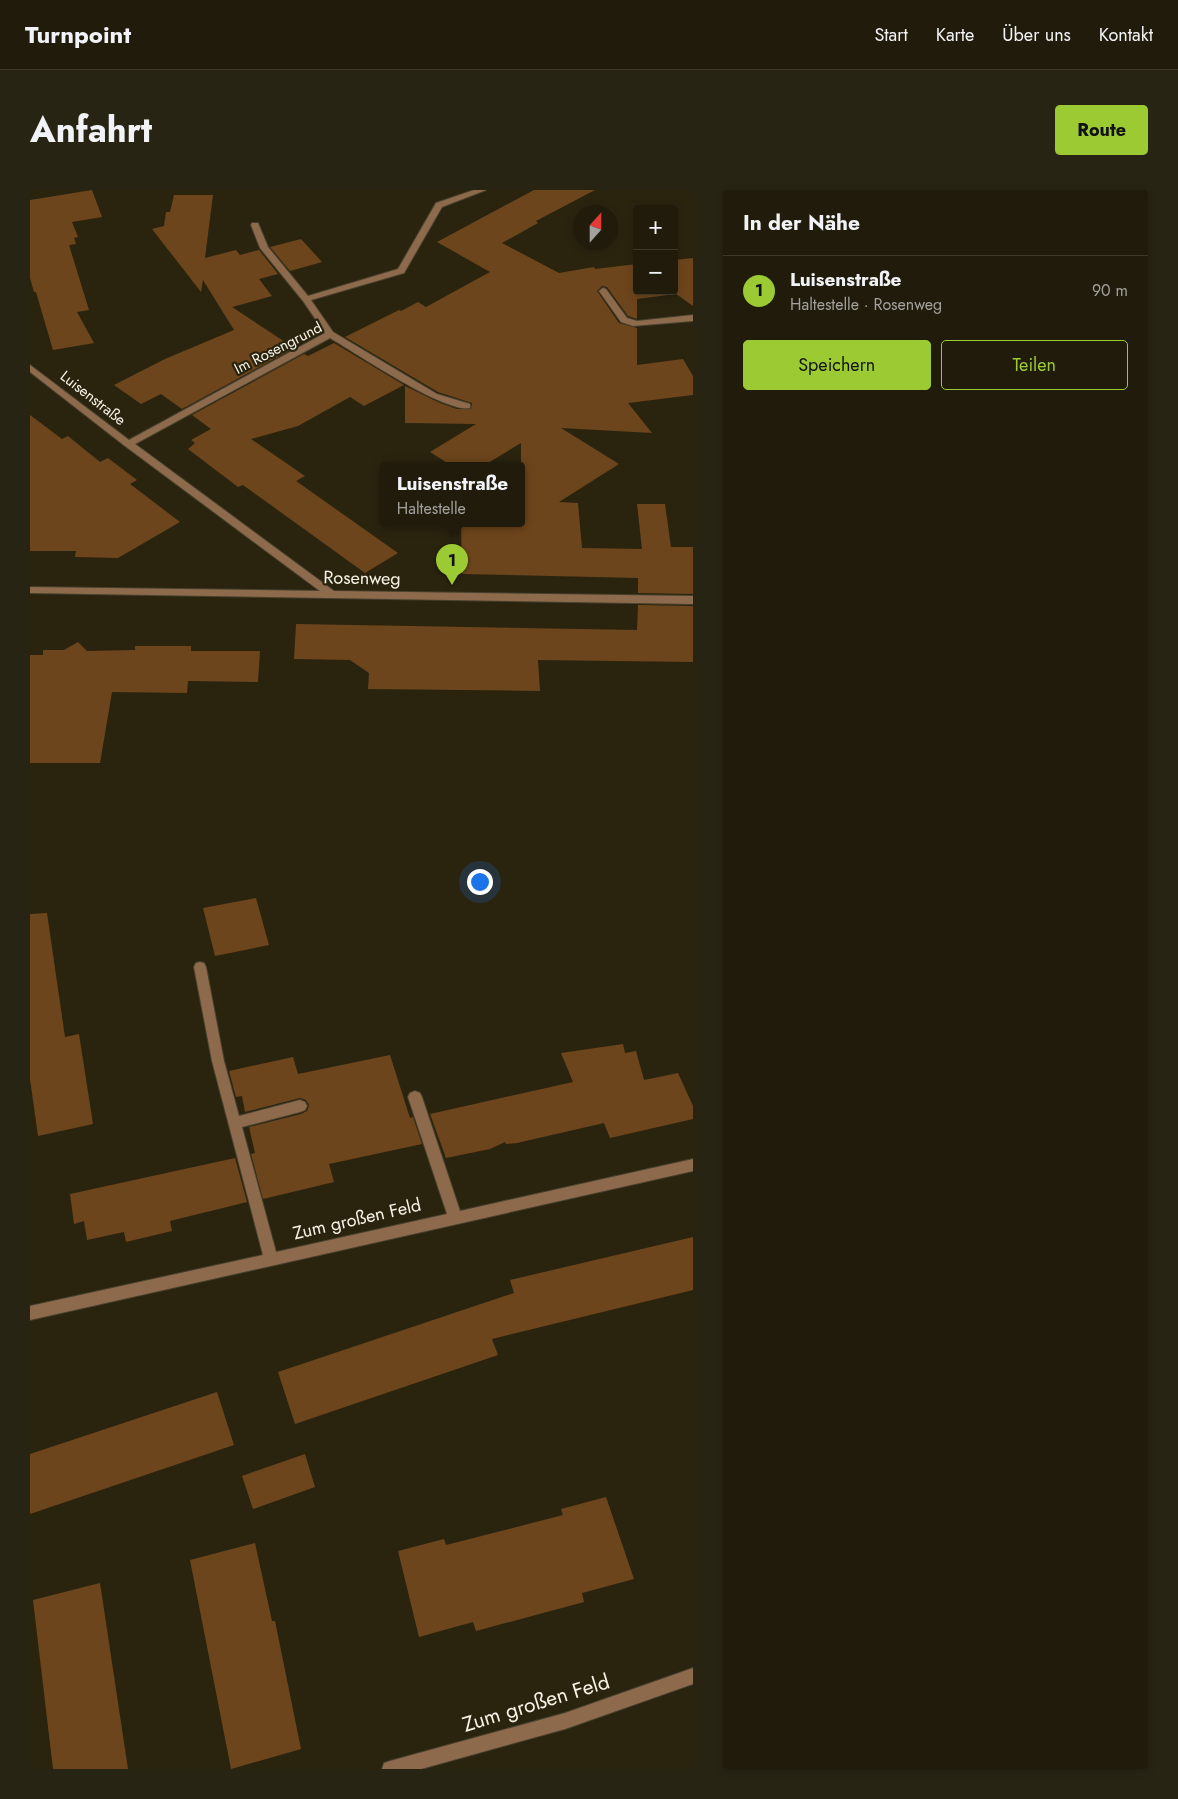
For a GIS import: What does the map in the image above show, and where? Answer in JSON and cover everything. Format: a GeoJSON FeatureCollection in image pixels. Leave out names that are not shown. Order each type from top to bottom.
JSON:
{"type":"FeatureCollection","features":[{"type":"Feature","properties":{"kind":"street"},"geometry":{"type":"LineString","coordinates":[[306,299],[401,271],[439,204],[482,190]]}},
{"type":"Feature","properties":{"kind":"street"},"geometry":{"type":"LineString","coordinates":[[255,225],[264,248],[306,299],[330,334]]}},
{"type":"Feature","properties":{"kind":"street"},"geometry":{"type":"LineString","coordinates":[[603,291],[624,320],[636,324],[693,318]]}},
{"type":"Feature","properties":{"kind":"street","name":"Im Rosengrund"},"geometry":{"type":"LineString","coordinates":[[128,444],[330,334],[434,396],[467,406]]}},
{"type":"Feature","properties":{"kind":"street","name":"Luisenstraße"},"geometry":{"type":"LineString","coordinates":[[30,368],[128,444],[331,594]]}},
{"type":"Feature","properties":{"kind":"street","name":"Rosenweg"},"geometry":{"type":"LineString","coordinates":[[30,590],[693,600]]}},
{"type":"Feature","properties":{"kind":"street"},"geometry":{"type":"LineString","coordinates":[[200,967],[218,1061],[271,1259]]}},
{"type":"Feature","properties":{"kind":"street"},"geometry":{"type":"LineString","coordinates":[[415,1097],[455,1218]]}},
{"type":"Feature","properties":{"kind":"street"},"geometry":{"type":"LineString","coordinates":[[234,1123],[300,1106]]}},
{"type":"Feature","properties":{"kind":"street","name":"Zum großen Feld"},"geometry":{"type":"LineString","coordinates":[[30,1313],[693,1165]]}},
{"type":"Feature","properties":{"kind":"street","name":"Zum großen Feld"},"geometry":{"type":"LineString","coordinates":[[390,1769],[565,1721],[693,1676]]}},
{"type":"Feature","properties":{"kind":"building"},"geometry":{"type":"Polygon","coordinates":[[[92,190],[102,217],[72,222],[78,237],[74,238],[76,244],[69,245],[89,310],[77,312],[94,343],[53,350],[30,278],[30,200],[92,190]]]}},
{"type":"Feature","properties":{"kind":"building"},"geometry":{"type":"Polygon","coordinates":[[[534,190],[595,190],[536,221],[538,223],[502,243],[559,273],[594,267],[595,269],[633,264],[633,295],[668,295],[637,299],[637,319],[628,316],[607,287],[602,286],[597,291],[619,323],[637,328],[637,365],[683,359],[693,376],[693,395],[628,403],[652,433],[561,428],[619,464],[559,502],[578,503],[582,548],[642,549],[637,504],[665,504],[671,547],[693,547],[693,594],[638,593],[638,578],[462,574],[461,527],[525,527],[525,462],[521,462],[521,443],[490,462],[446,462],[430,452],[476,424],[405,423],[405,386],[457,409],[471,409],[472,403],[438,392],[345,337],[418,302],[426,307],[490,272],[437,242],[534,190]]]}},
{"type":"Feature","properties":{"kind":"building"},"geometry":{"type":"Polygon","coordinates":[[[174,195],[213,195],[205,258],[236,250],[240,255],[259,250],[278,274],[259,279],[272,296],[232,307],[294,348],[182,409],[161,394],[141,404],[114,385],[165,359],[234,330],[203,280],[201,292],[152,229],[164,226],[166,212],[170,212],[174,195]]]}},
{"type":"Feature","properties":{"kind":"building"},"geometry":{"type":"Polygon","coordinates":[[[301,239],[322,262],[290,271],[270,247],[301,239]]]}},
{"type":"Feature","properties":{"kind":"building"},"geometry":{"type":"Polygon","coordinates":[[[693,258],[693,306],[677,295],[678,260],[693,258]]]}},
{"type":"Feature","properties":{"kind":"building"},"geometry":{"type":"Polygon","coordinates":[[[334,343],[404,385],[364,406],[350,397],[298,426],[251,439],[305,476],[296,481],[398,553],[365,573],[243,485],[238,487],[188,449],[195,443],[191,440],[211,429],[192,415],[304,354],[308,356],[334,343]]]}},
{"type":"Feature","properties":{"kind":"building"},"geometry":{"type":"Polygon","coordinates":[[[30,415],[62,439],[68,436],[100,462],[108,458],[137,480],[130,484],[180,522],[118,558],[75,557],[76,551],[30,551],[30,415]]]}},
{"type":"Feature","properties":{"kind":"building"},"geometry":{"type":"Polygon","coordinates":[[[638,605],[693,606],[693,662],[538,660],[540,691],[368,689],[369,673],[350,660],[294,659],[296,624],[637,630],[638,605]]]}},
{"type":"Feature","properties":{"kind":"building"},"geometry":{"type":"Polygon","coordinates":[[[78,642],[87,651],[135,650],[135,646],[191,646],[191,651],[260,651],[258,682],[188,681],[187,693],[112,692],[100,763],[30,763],[30,655],[43,655],[43,650],[64,650],[78,642]]]}},
{"type":"Feature","properties":{"kind":"building"},"geometry":{"type":"Polygon","coordinates":[[[256,898],[269,945],[215,956],[203,908],[256,898]]]}},
{"type":"Feature","properties":{"kind":"building"},"geometry":{"type":"Polygon","coordinates":[[[47,913],[65,1037],[79,1034],[93,1124],[38,1136],[30,1079],[30,914],[47,913]]]}},
{"type":"Feature","properties":{"kind":"building"},"geometry":{"type":"Polygon","coordinates":[[[623,1044],[625,1053],[636,1051],[644,1080],[678,1073],[693,1106],[693,1119],[610,1138],[604,1123],[517,1143],[506,1144],[505,1142],[490,1149],[446,1158],[430,1114],[573,1082],[561,1053],[623,1044]]]}},
{"type":"Feature","properties":{"kind":"building"},"geometry":{"type":"Polygon","coordinates":[[[390,1055],[410,1118],[413,1117],[422,1144],[329,1164],[334,1182],[263,1199],[251,1154],[255,1153],[249,1127],[301,1114],[307,1111],[309,1105],[306,1100],[300,1098],[245,1112],[242,1096],[236,1097],[229,1071],[293,1057],[298,1074],[390,1055]]]}},
{"type":"Feature","properties":{"kind":"building"},"geometry":{"type":"Polygon","coordinates":[[[235,1158],[247,1202],[170,1221],[172,1231],[126,1242],[124,1232],[87,1240],[84,1221],[74,1224],[70,1194],[235,1158]]]}},
{"type":"Feature","properties":{"kind":"building"},"geometry":{"type":"Polygon","coordinates":[[[693,1237],[693,1290],[492,1339],[498,1355],[295,1424],[278,1372],[514,1293],[510,1280],[693,1237]]]}},
{"type":"Feature","properties":{"kind":"building"},"geometry":{"type":"Polygon","coordinates":[[[217,1392],[234,1445],[30,1514],[30,1454],[217,1392]]]}},
{"type":"Feature","properties":{"kind":"building"},"geometry":{"type":"Polygon","coordinates":[[[305,1454],[315,1487],[253,1509],[242,1476],[305,1454]]]}},
{"type":"Feature","properties":{"kind":"building"},"geometry":{"type":"Polygon","coordinates":[[[606,1497],[634,1579],[582,1593],[584,1602],[476,1631],[473,1622],[419,1637],[398,1551],[444,1539],[446,1545],[563,1515],[561,1509],[606,1497]]]}},
{"type":"Feature","properties":{"kind":"building"},"geometry":{"type":"Polygon","coordinates":[[[255,1543],[272,1621],[275,1621],[301,1749],[231,1769],[190,1560],[255,1543]]]}},
{"type":"Feature","properties":{"kind":"building"},"geometry":{"type":"Polygon","coordinates":[[[100,1583],[128,1769],[53,1769],[33,1600],[100,1583]]]}},
{"type":"Feature","properties":{"kind":"place","name":"Luisenstraße"},"geometry":{"type":"Point","coordinates":[452,585]}}]}
